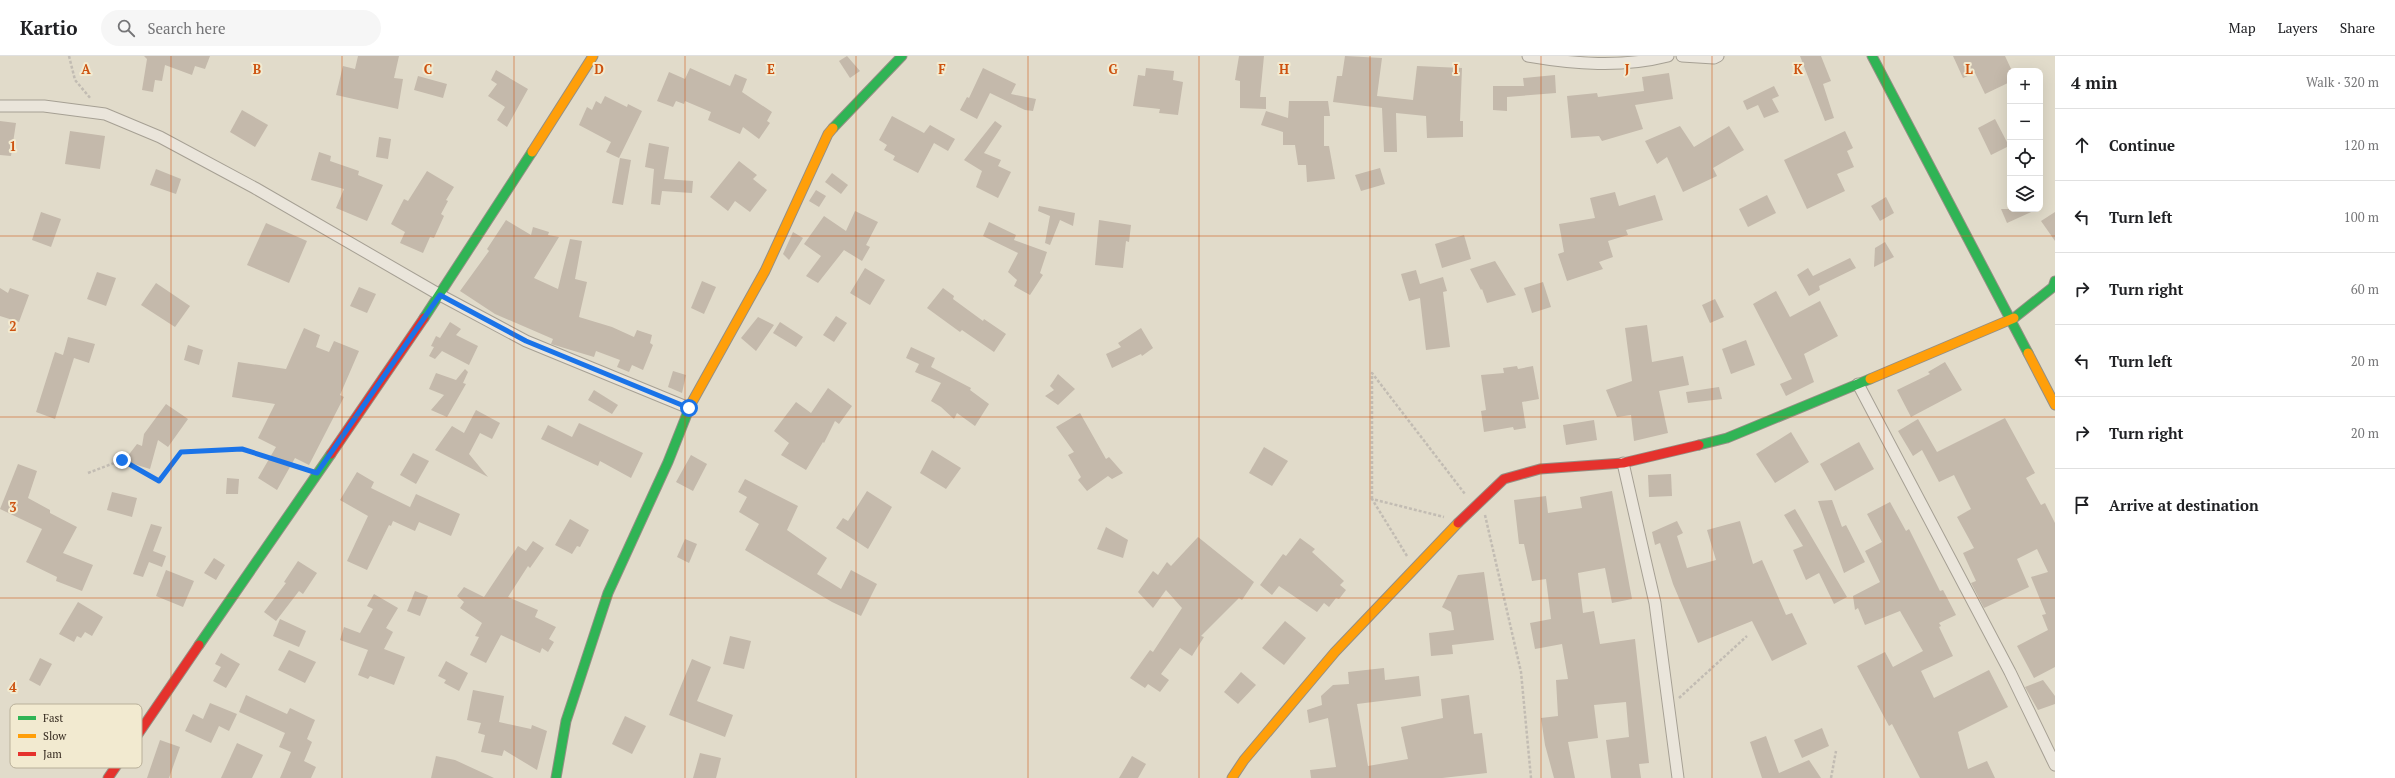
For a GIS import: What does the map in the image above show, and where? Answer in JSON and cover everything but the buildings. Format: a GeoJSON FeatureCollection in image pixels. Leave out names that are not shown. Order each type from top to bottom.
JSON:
{"type":"FeatureCollection","features":[{"type":"Feature","properties":{"kind":"main road"},"geometry":{"type":"LineString","coordinates":[[142,728],[440,295],[592,56]]}},
{"type":"Feature","properties":{"kind":"main road"},"geometry":{"type":"LineString","coordinates":[[556,778],[566,721],[608,593],[668,462],[689,408],[765,271],[828,134],[902,56]]}},
{"type":"Feature","properties":{"kind":"main road"},"geometry":{"type":"LineString","coordinates":[[1872,56],[2055,405]]}},
{"type":"Feature","properties":{"kind":"main road"},"geometry":{"type":"LineString","coordinates":[[1232,778],[1244,760],[1335,652],[1477,502],[1504,479],[1540,469],[1623,463],[1727,438],[2011,320],[2053,287],[2055,281]]}},
{"type":"Feature","properties":{"kind":"main road"},"geometry":{"type":"LineString","coordinates":[[108,778],[115,768]]}},
{"type":"Feature","properties":{"kind":"street"},"geometry":{"type":"LineString","coordinates":[[1528,56],[1568,63],[1639,63],[1668,56]]}},
{"type":"Feature","properties":{"kind":"street"},"geometry":{"type":"LineString","coordinates":[[1682,56],[1714,58],[1718,56]]}},
{"type":"Feature","properties":{"kind":"street"},"geometry":{"type":"LineString","coordinates":[[0,106],[44,106],[104,114],[160,137],[255,188],[440,295],[526,341],[689,408]]}},
{"type":"Feature","properties":{"kind":"street"},"geometry":{"type":"LineString","coordinates":[[1858,384],[2010,672],[2055,764]]}},
{"type":"Feature","properties":{"kind":"street"},"geometry":{"type":"LineString","coordinates":[[1623,463],[1655,603],[1678,778]]}},
{"type":"Feature","properties":{"kind":"path"},"geometry":{"type":"LineString","coordinates":[[69,56],[75,80],[104,114]]}},
{"type":"Feature","properties":{"kind":"path"},"geometry":{"type":"LineString","coordinates":[[1415,568],[1372,499],[1372,373],[1477,502],[1521,672],[1531,778]]}},
{"type":"Feature","properties":{"kind":"path"},"geometry":{"type":"LineString","coordinates":[[88,473],[122,460],[159,481],[181,452],[242,449],[317,473]]}},
{"type":"Feature","properties":{"kind":"path"},"geometry":{"type":"LineString","coordinates":[[1372,499],[1460,520]]}},
{"type":"Feature","properties":{"kind":"path"},"geometry":{"type":"LineString","coordinates":[[1668,708],[1747,636]]}},
{"type":"Feature","properties":{"kind":"path"},"geometry":{"type":"LineString","coordinates":[[1831,778],[1836,751]]}},
{"type":"Feature","properties":{"kind":"traffic: fast"},"geometry":{"type":"LineString","coordinates":[[833,128],[902,56]]}},
{"type":"Feature","properties":{"kind":"traffic: fast"},"geometry":{"type":"LineString","coordinates":[[1872,56],[2028,353]]}},
{"type":"Feature","properties":{"kind":"traffic: fast"},"geometry":{"type":"LineString","coordinates":[[424,318],[532,152]]}},
{"type":"Feature","properties":{"kind":"traffic: fast"},"geometry":{"type":"LineString","coordinates":[[2014,318],[2053,287],[2055,281]]}},
{"type":"Feature","properties":{"kind":"traffic: fast"},"geometry":{"type":"LineString","coordinates":[[1699,445],[1727,438],[1870,379]]}},
{"type":"Feature","properties":{"kind":"traffic: fast"},"geometry":{"type":"LineString","coordinates":[[556,778],[566,721],[608,593],[668,462],[691,404]]}},
{"type":"Feature","properties":{"kind":"traffic: fast"},"geometry":{"type":"LineString","coordinates":[[199,645],[331,454]]}},
{"type":"Feature","properties":{"kind":"traffic: slow"},"geometry":{"type":"LineString","coordinates":[[532,152],[593,56]]}},
{"type":"Feature","properties":{"kind":"traffic: slow"},"geometry":{"type":"LineString","coordinates":[[691,404],[765,271],[828,134],[833,128]]}},
{"type":"Feature","properties":{"kind":"traffic: slow"},"geometry":{"type":"LineString","coordinates":[[1870,379],[2014,318]]}},
{"type":"Feature","properties":{"kind":"traffic: slow"},"geometry":{"type":"LineString","coordinates":[[2028,353],[2055,405]]}},
{"type":"Feature","properties":{"kind":"traffic: slow"},"geometry":{"type":"LineString","coordinates":[[1232,778],[1244,760],[1335,652],[1458,523]]}},
{"type":"Feature","properties":{"kind":"traffic: jam"},"geometry":{"type":"LineString","coordinates":[[331,454],[424,318]]}},
{"type":"Feature","properties":{"kind":"traffic: jam"},"geometry":{"type":"LineString","coordinates":[[1458,523],[1504,479],[1540,469],[1623,463],[1699,445]]}},
{"type":"Feature","properties":{"kind":"traffic: jam"},"geometry":{"type":"LineString","coordinates":[[142,728],[199,645]]}},
{"type":"Feature","properties":{"kind":"traffic: jam"},"geometry":{"type":"LineString","coordinates":[[108,778],[115,768]]}},
{"type":"Feature","properties":{"kind":"route"},"geometry":{"type":"LineString","coordinates":[[122,460],[159,481],[181,452],[242,449],[317,473],[440,295],[526,341],[689,408]]}}]}
